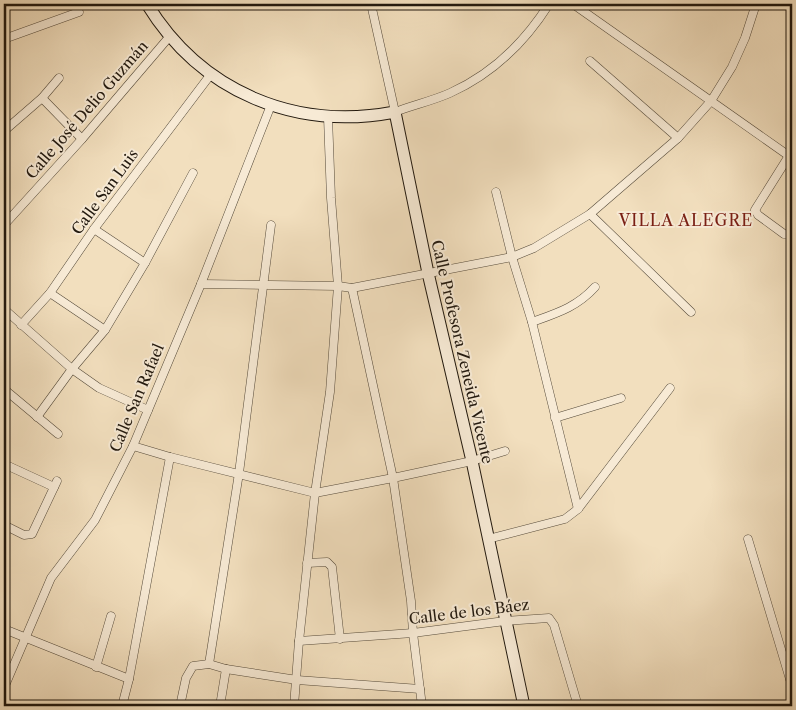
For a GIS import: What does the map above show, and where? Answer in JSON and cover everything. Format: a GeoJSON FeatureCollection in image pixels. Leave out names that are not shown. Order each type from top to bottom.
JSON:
{"type":"FeatureCollection","features":[{"type":"Feature","properties":{"kind":"street"},"geometry":{"type":"LineString","coordinates":[[147,4],[170,36],[210,74],[230,86],[271,105],[299,113],[328,117],[362,117],[395,112],[451,92],[489,70],[522,40],[549,4]]}},
{"type":"Feature","properties":{"kind":"street","name":"Calle Profesora Zeneida Vicente"},"geometry":{"type":"LineString","coordinates":[[372,4],[428,273],[472,461],[524,706]]}},
{"type":"Feature","properties":{"kind":"street"},"geometry":{"type":"LineString","coordinates":[[573,4],[791,155],[755,210],[758,215],[784,234],[790,234]]}},
{"type":"Feature","properties":{"kind":"street"},"geometry":{"type":"LineString","coordinates":[[201,284],[338,286],[352,288],[512,257],[534,248],[590,214],[678,138],[711,101],[732,67],[756,4]]}},
{"type":"Feature","properties":{"kind":"street"},"geometry":{"type":"LineString","coordinates":[[4,39],[79,12]]}},
{"type":"Feature","properties":{"kind":"street","name":"Calle José Delio Guzmán"},"geometry":{"type":"LineString","coordinates":[[4,225],[82,139],[170,36]]}},
{"type":"Feature","properties":{"kind":"street"},"geometry":{"type":"LineString","coordinates":[[590,61],[678,138]]}},
{"type":"Feature","properties":{"kind":"street","name":"Calle San Luis"},"geometry":{"type":"LineString","coordinates":[[21,325],[50,293],[94,228],[210,74]]}},
{"type":"Feature","properties":{"kind":"street"},"geometry":{"type":"LineString","coordinates":[[5,127],[42,98],[59,78]]}},
{"type":"Feature","properties":{"kind":"street"},"geometry":{"type":"LineString","coordinates":[[42,98],[82,139]]}},
{"type":"Feature","properties":{"kind":"street","name":"Calle San Rafael"},"geometry":{"type":"LineString","coordinates":[[4,688],[51,578],[95,520],[133,446],[201,284],[271,105]]}},
{"type":"Feature","properties":{"kind":"street"},"geometry":{"type":"LineString","coordinates":[[294,706],[315,493],[330,392],[338,286],[331,198],[328,117]]}},
{"type":"Feature","properties":{"kind":"street"},"geometry":{"type":"LineString","coordinates":[[37,417],[72,369],[105,330],[145,263],[194,173]]}},
{"type":"Feature","properties":{"kind":"street"},"geometry":{"type":"LineString","coordinates":[[496,192],[512,257],[532,322],[578,509]]}},
{"type":"Feature","properties":{"kind":"street"},"geometry":{"type":"LineString","coordinates":[[590,214],[691,312]]}},
{"type":"Feature","properties":{"kind":"street"},"geometry":{"type":"LineString","coordinates":[[209,664],[239,473],[271,225]]}},
{"type":"Feature","properties":{"kind":"street"},"geometry":{"type":"LineString","coordinates":[[94,228],[145,263]]}},
{"type":"Feature","properties":{"kind":"street"},"geometry":{"type":"LineString","coordinates":[[532,322],[572,306],[585,298],[595,287]]}},
{"type":"Feature","properties":{"kind":"street"},"geometry":{"type":"LineString","coordinates":[[352,288],[393,478],[411,600],[422,706]]}},
{"type":"Feature","properties":{"kind":"street"},"geometry":{"type":"LineString","coordinates":[[50,293],[105,330]]}},
{"type":"Feature","properties":{"kind":"street"},"geometry":{"type":"LineString","coordinates":[[4,309],[72,369],[99,388],[148,410]]}},
{"type":"Feature","properties":{"kind":"street"},"geometry":{"type":"LineString","coordinates":[[488,539],[565,519],[578,509],[670,388]]}},
{"type":"Feature","properties":{"kind":"street"},"geometry":{"type":"LineString","coordinates":[[4,389],[58,434]]}},
{"type":"Feature","properties":{"kind":"street"},"geometry":{"type":"LineString","coordinates":[[555,418],[621,398]]}},
{"type":"Feature","properties":{"kind":"street"},"geometry":{"type":"LineString","coordinates":[[133,446],[315,493],[472,461],[505,451]]}},
{"type":"Feature","properties":{"kind":"street"},"geometry":{"type":"LineString","coordinates":[[122,706],[129,679],[170,457]]}},
{"type":"Feature","properties":{"kind":"street"},"geometry":{"type":"LineString","coordinates":[[4,464],[56,484],[32,534],[24,535],[4,525]]}},
{"type":"Feature","properties":{"kind":"street"},"geometry":{"type":"LineString","coordinates":[[748,539],[792,686]]}},
{"type":"Feature","properties":{"kind":"street"},"geometry":{"type":"LineString","coordinates":[[307,563],[327,562],[332,567],[340,639]]}},
{"type":"Feature","properties":{"kind":"street"},"geometry":{"type":"LineString","coordinates":[[96,666],[111,616]]}},
{"type":"Feature","properties":{"kind":"street","name":"Calle de los Báez"},"geometry":{"type":"LineString","coordinates":[[299,642],[413,633],[505,621],[548,618],[554,625],[578,706]]}},
{"type":"Feature","properties":{"kind":"street"},"geometry":{"type":"LineString","coordinates":[[4,629],[129,679]]}},
{"type":"Feature","properties":{"kind":"street"},"geometry":{"type":"LineString","coordinates":[[180,706],[186,678],[193,666],[209,664],[226,669],[297,680],[420,689]]}},
{"type":"Feature","properties":{"kind":"street"},"geometry":{"type":"LineString","coordinates":[[220,706],[226,669]]}},
{"type":"Feature","properties":{"kind":"district","name":"VILLA ALEGRE"},"geometry":{"type":"Point","coordinates":[686,220]}}]}
